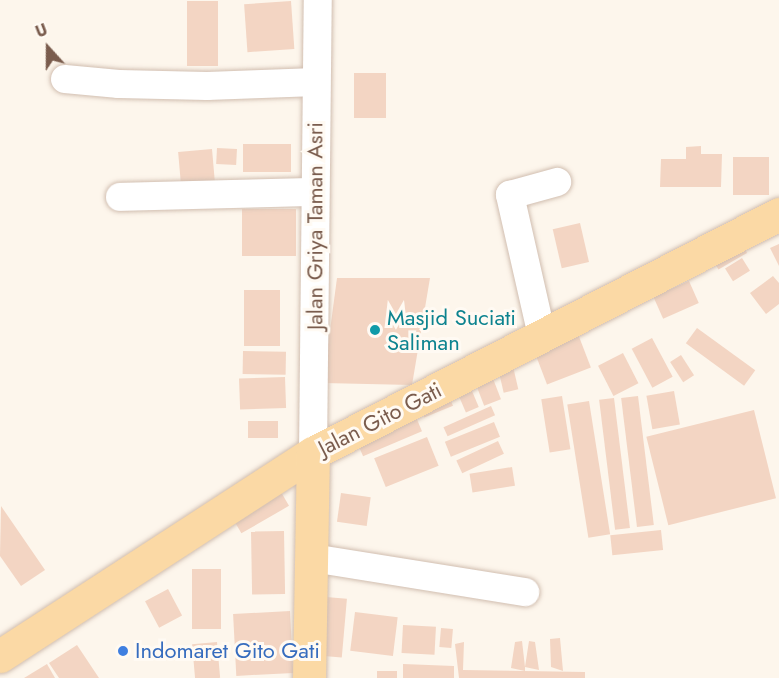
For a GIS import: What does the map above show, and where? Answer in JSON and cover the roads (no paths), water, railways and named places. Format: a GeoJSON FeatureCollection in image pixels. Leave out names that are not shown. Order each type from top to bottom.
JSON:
{"type":"FeatureCollection","features":[{"type":"Feature","properties":{"kind":"main road","name":"Jalan Gito Gati"},"geometry":{"type":"LineString","coordinates":[[0,656],[313,453],[779,214]]}},
{"type":"Feature","properties":{"kind":"main road"},"geometry":{"type":"LineString","coordinates":[[309,678],[313,453]]}},
{"type":"Feature","properties":{"kind":"street","name":"Jalan Griya Taman Asri"},"geometry":{"type":"LineString","coordinates":[[313,453],[318,0]]}},
{"type":"Feature","properties":{"kind":"street"},"geometry":{"type":"LineString","coordinates":[[65,79],[119,84],[207,86],[316,82]]}},
{"type":"Feature","properties":{"kind":"street"},"geometry":{"type":"LineString","coordinates":[[542,336],[510,195],[557,182]]}},
{"type":"Feature","properties":{"kind":"street"},"geometry":{"type":"LineString","coordinates":[[120,197],[315,192]]}},
{"type":"Feature","properties":{"kind":"street"},"geometry":{"type":"LineString","coordinates":[[312,558],[525,592]]}},
{"type":"Feature","properties":{"kind":"place","name":"Masjid Suciati Saliman"},"geometry":{"type":"Point","coordinates":[375,330]}},
{"type":"Feature","properties":{"kind":"place","name":"Indomaret Gito Gati"},"geometry":{"type":"Point","coordinates":[123,651]}}]}
